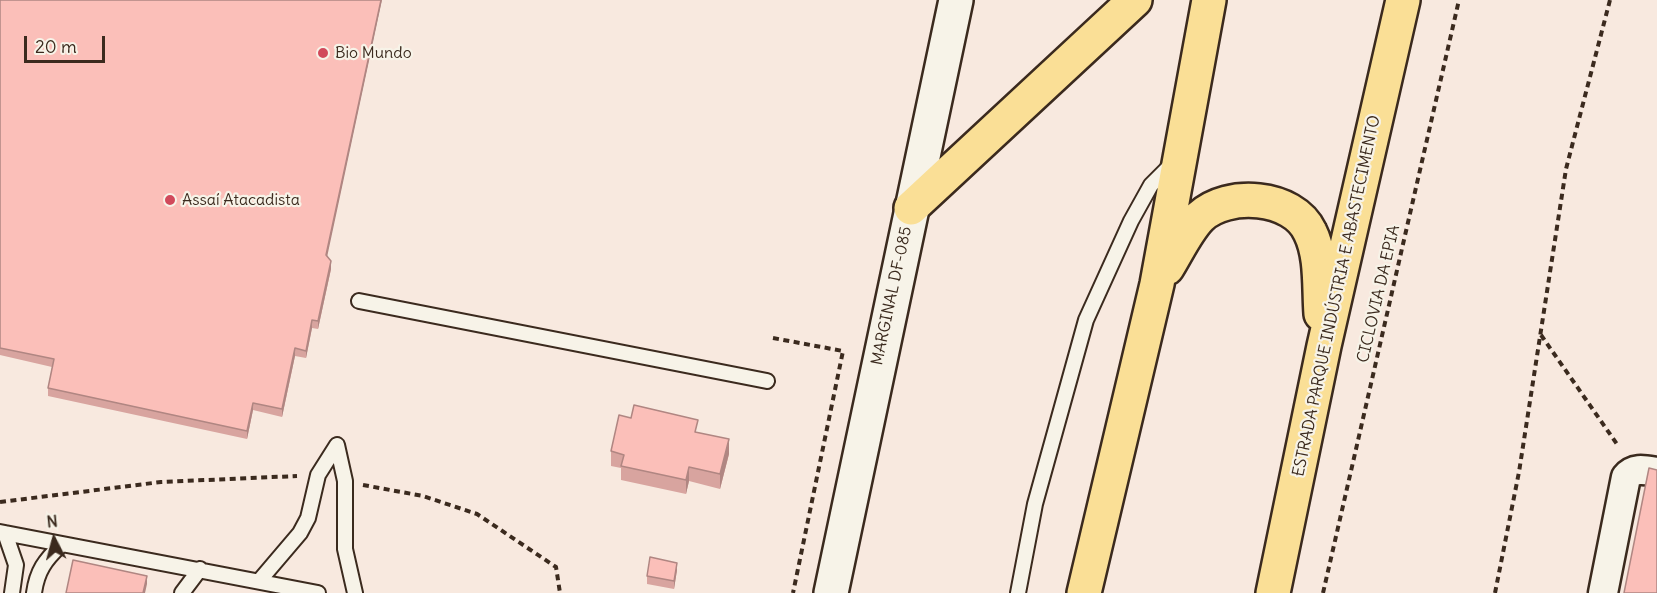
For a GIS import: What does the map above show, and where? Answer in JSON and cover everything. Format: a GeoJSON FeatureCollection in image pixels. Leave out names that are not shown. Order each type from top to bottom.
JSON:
{"type":"FeatureCollection","features":[{"type":"Feature","properties":{"kind":"highway"},"geometry":{"type":"LineString","coordinates":[[910,208],[1135,0]]}},
{"type":"Feature","properties":{"kind":"highway"},"geometry":{"type":"LineString","coordinates":[[1084,593],[1157,284],[1209,0]]}},
{"type":"Feature","properties":{"kind":"highway","name":"ESTRADA PARQUE INDÚSTRIA E ABASTECIMENTO"},"geometry":{"type":"LineString","coordinates":[[1273,593],[1323,346],[1403,0]]}},
{"type":"Feature","properties":{"kind":"highway"},"geometry":{"type":"LineString","coordinates":[[1157,284],[1199,218],[1211,209],[1240,201],[1277,205],[1296,214],[1310,230],[1316,248],[1323,346]]}},
{"type":"Feature","properties":{"kind":"main road","name":"MARGINAL DF-085"},"geometry":{"type":"LineString","coordinates":[[831,593],[910,208],[956,0]]}},
{"type":"Feature","properties":{"kind":"street"},"geometry":{"type":"LineString","coordinates":[[1603,593],[1626,477],[1646,471]]}},
{"type":"Feature","properties":{"kind":"lane"},"geometry":{"type":"LineString","coordinates":[[1018,593],[1035,504],[1086,320],[1150,185],[1180,157]]}},
{"type":"Feature","properties":{"kind":"lane"},"geometry":{"type":"LineString","coordinates":[[359,302],[766,381]]}},
{"type":"Feature","properties":{"kind":"lane"},"geometry":{"type":"LineString","coordinates":[[260,580],[300,533],[308,518],[318,475],[337,445],[345,481],[345,549],[355,593]]}},
{"type":"Feature","properties":{"kind":"lane"},"geometry":{"type":"LineString","coordinates":[[2,533],[260,580],[318,593]]}},
{"type":"Feature","properties":{"kind":"lane"},"geometry":{"type":"LineString","coordinates":[[2,533],[16,565],[12,593]]}},
{"type":"Feature","properties":{"kind":"lane"},"geometry":{"type":"LineString","coordinates":[[34,593],[40,569],[46,559],[61,545]]}},
{"type":"Feature","properties":{"kind":"lane"},"geometry":{"type":"LineString","coordinates":[[182,593],[200,569]]}},
{"type":"Feature","properties":{"kind":"path","name":"CICLOVIA DA EPIA"},"geometry":{"type":"LineString","coordinates":[[1323,593],[1459,0]]}},
{"type":"Feature","properties":{"kind":"path"},"geometry":{"type":"LineString","coordinates":[[1495,593],[1519,472],[1566,169],[1610,0]]}},
{"type":"Feature","properties":{"kind":"path"},"geometry":{"type":"LineString","coordinates":[[1540,334],[1646,471]]}},
{"type":"Feature","properties":{"kind":"path"},"geometry":{"type":"LineString","coordinates":[[773,339],[843,351],[793,593]]}},
{"type":"Feature","properties":{"kind":"building","name":"Assaí Atacadista"},"geometry":{"type":"Polygon","coordinates":[[[0,0],[381,0],[326,255],[331,261],[318,321],[312,320],[306,351],[295,348],[282,409],[253,403],[247,431],[48,388],[54,359],[0,348],[0,0]]]}},
{"type":"Feature","properties":{"kind":"building"},"geometry":{"type":"Polygon","coordinates":[[[634,405],[698,420],[695,432],[729,439],[720,474],[689,467],[686,480],[621,466],[624,455],[611,451],[619,415],[631,418],[634,405]]]}},
{"type":"Feature","properties":{"kind":"building"},"geometry":{"type":"Polygon","coordinates":[[[1649,468],[1657,470],[1657,593],[1624,593],[1649,468]]]}},
{"type":"Feature","properties":{"kind":"building"},"geometry":{"type":"Polygon","coordinates":[[[650,557],[677,563],[674,581],[647,576],[650,557]]]}},
{"type":"Feature","properties":{"kind":"building"},"geometry":{"type":"Polygon","coordinates":[[[73,560],[147,576],[143,593],[66,593],[73,560]]]}},
{"type":"Feature","properties":{"kind":"place","name":"Bio Mundo"},"geometry":{"type":"Point","coordinates":[323,53]}},
{"type":"Feature","properties":{"kind":"place","name":"Assaí Atacadista"},"geometry":{"type":"Point","coordinates":[170,200]}}]}
